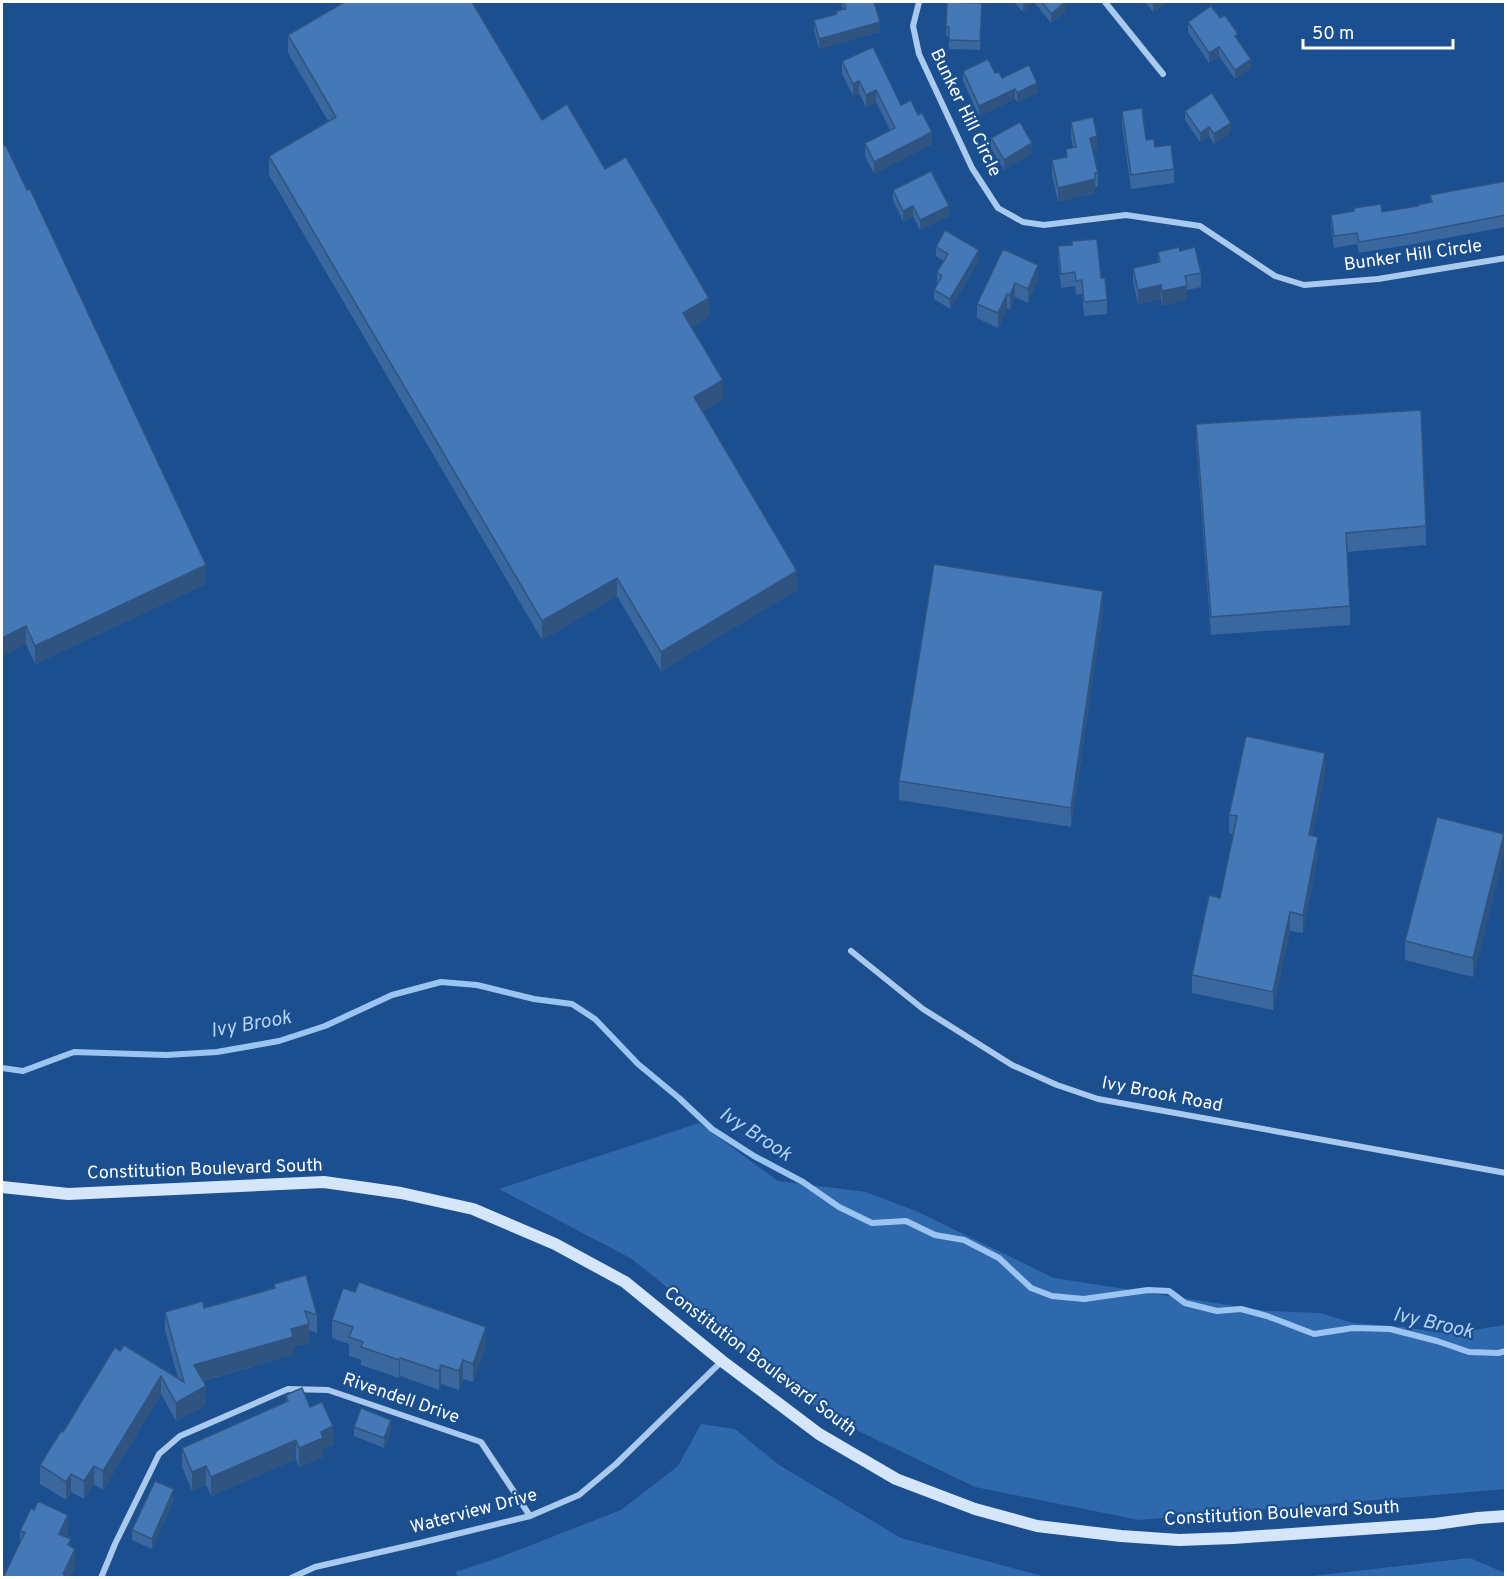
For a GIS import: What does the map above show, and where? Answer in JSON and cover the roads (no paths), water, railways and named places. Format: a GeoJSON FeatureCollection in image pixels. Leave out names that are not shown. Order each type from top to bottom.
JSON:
{"type":"FeatureCollection","features":[{"type":"Feature","properties":{"kind":"main road","name":"Constitution Boulevard South"},"geometry":{"type":"LineString","coordinates":[[2,1186],[68,1194],[324,1182],[401,1193],[473,1209],[555,1244],[625,1282],[722,1361],[819,1434],[896,1479],[975,1509],[1037,1526],[1120,1536],[1179,1540],[1423,1525],[1506,1516]]}},
{"type":"Feature","properties":{"kind":"street","name":"Bunker Hill Circle"},"geometry":{"type":"LineString","coordinates":[[919,2],[913,26],[919,54],[928,75],[972,168],[998,208],[1023,222],[1044,225],[1126,215],[1200,226],[1275,276],[1304,285],[1378,279],[1506,258]]}},
{"type":"Feature","properties":{"kind":"street"},"geometry":{"type":"LineString","coordinates":[[1105,2],[1163,74]]}},
{"type":"Feature","properties":{"kind":"street","name":"Ivy Brook Road"},"geometry":{"type":"LineString","coordinates":[[851,951],[923,1009],[1012,1065],[1088,1096],[1506,1173]]}},
{"type":"Feature","properties":{"kind":"street","name":"Waterview Drive"},"geometry":{"type":"LineString","coordinates":[[291,1578],[315,1567],[530,1516],[579,1495],[616,1464],[722,1361]]}},
{"type":"Feature","properties":{"kind":"street","name":"Rivendell Drive"},"geometry":{"type":"LineString","coordinates":[[101,1578],[159,1454],[180,1436],[288,1389],[328,1390],[482,1442],[530,1516]]}},
{"type":"Feature","properties":{"kind":"waterway","name":"Ivy Brook"},"geometry":{"type":"LineString","coordinates":[[2,1068],[23,1071],[74,1052],[166,1055],[217,1052],[279,1041],[325,1026],[392,995],[441,982],[477,985],[534,999],[572,1004],[595,1019],[638,1064],[712,1129],[754,1156],[803,1182],[839,1207],[872,1223],[906,1221],[935,1235],[964,1240],[999,1258],[1031,1288],[1052,1296],[1084,1299],[1148,1290],[1169,1291],[1185,1303],[1217,1311],[1241,1309],[1267,1316],[1314,1334],[1353,1328],[1390,1329],[1469,1352],[1506,1351]]}}]}
